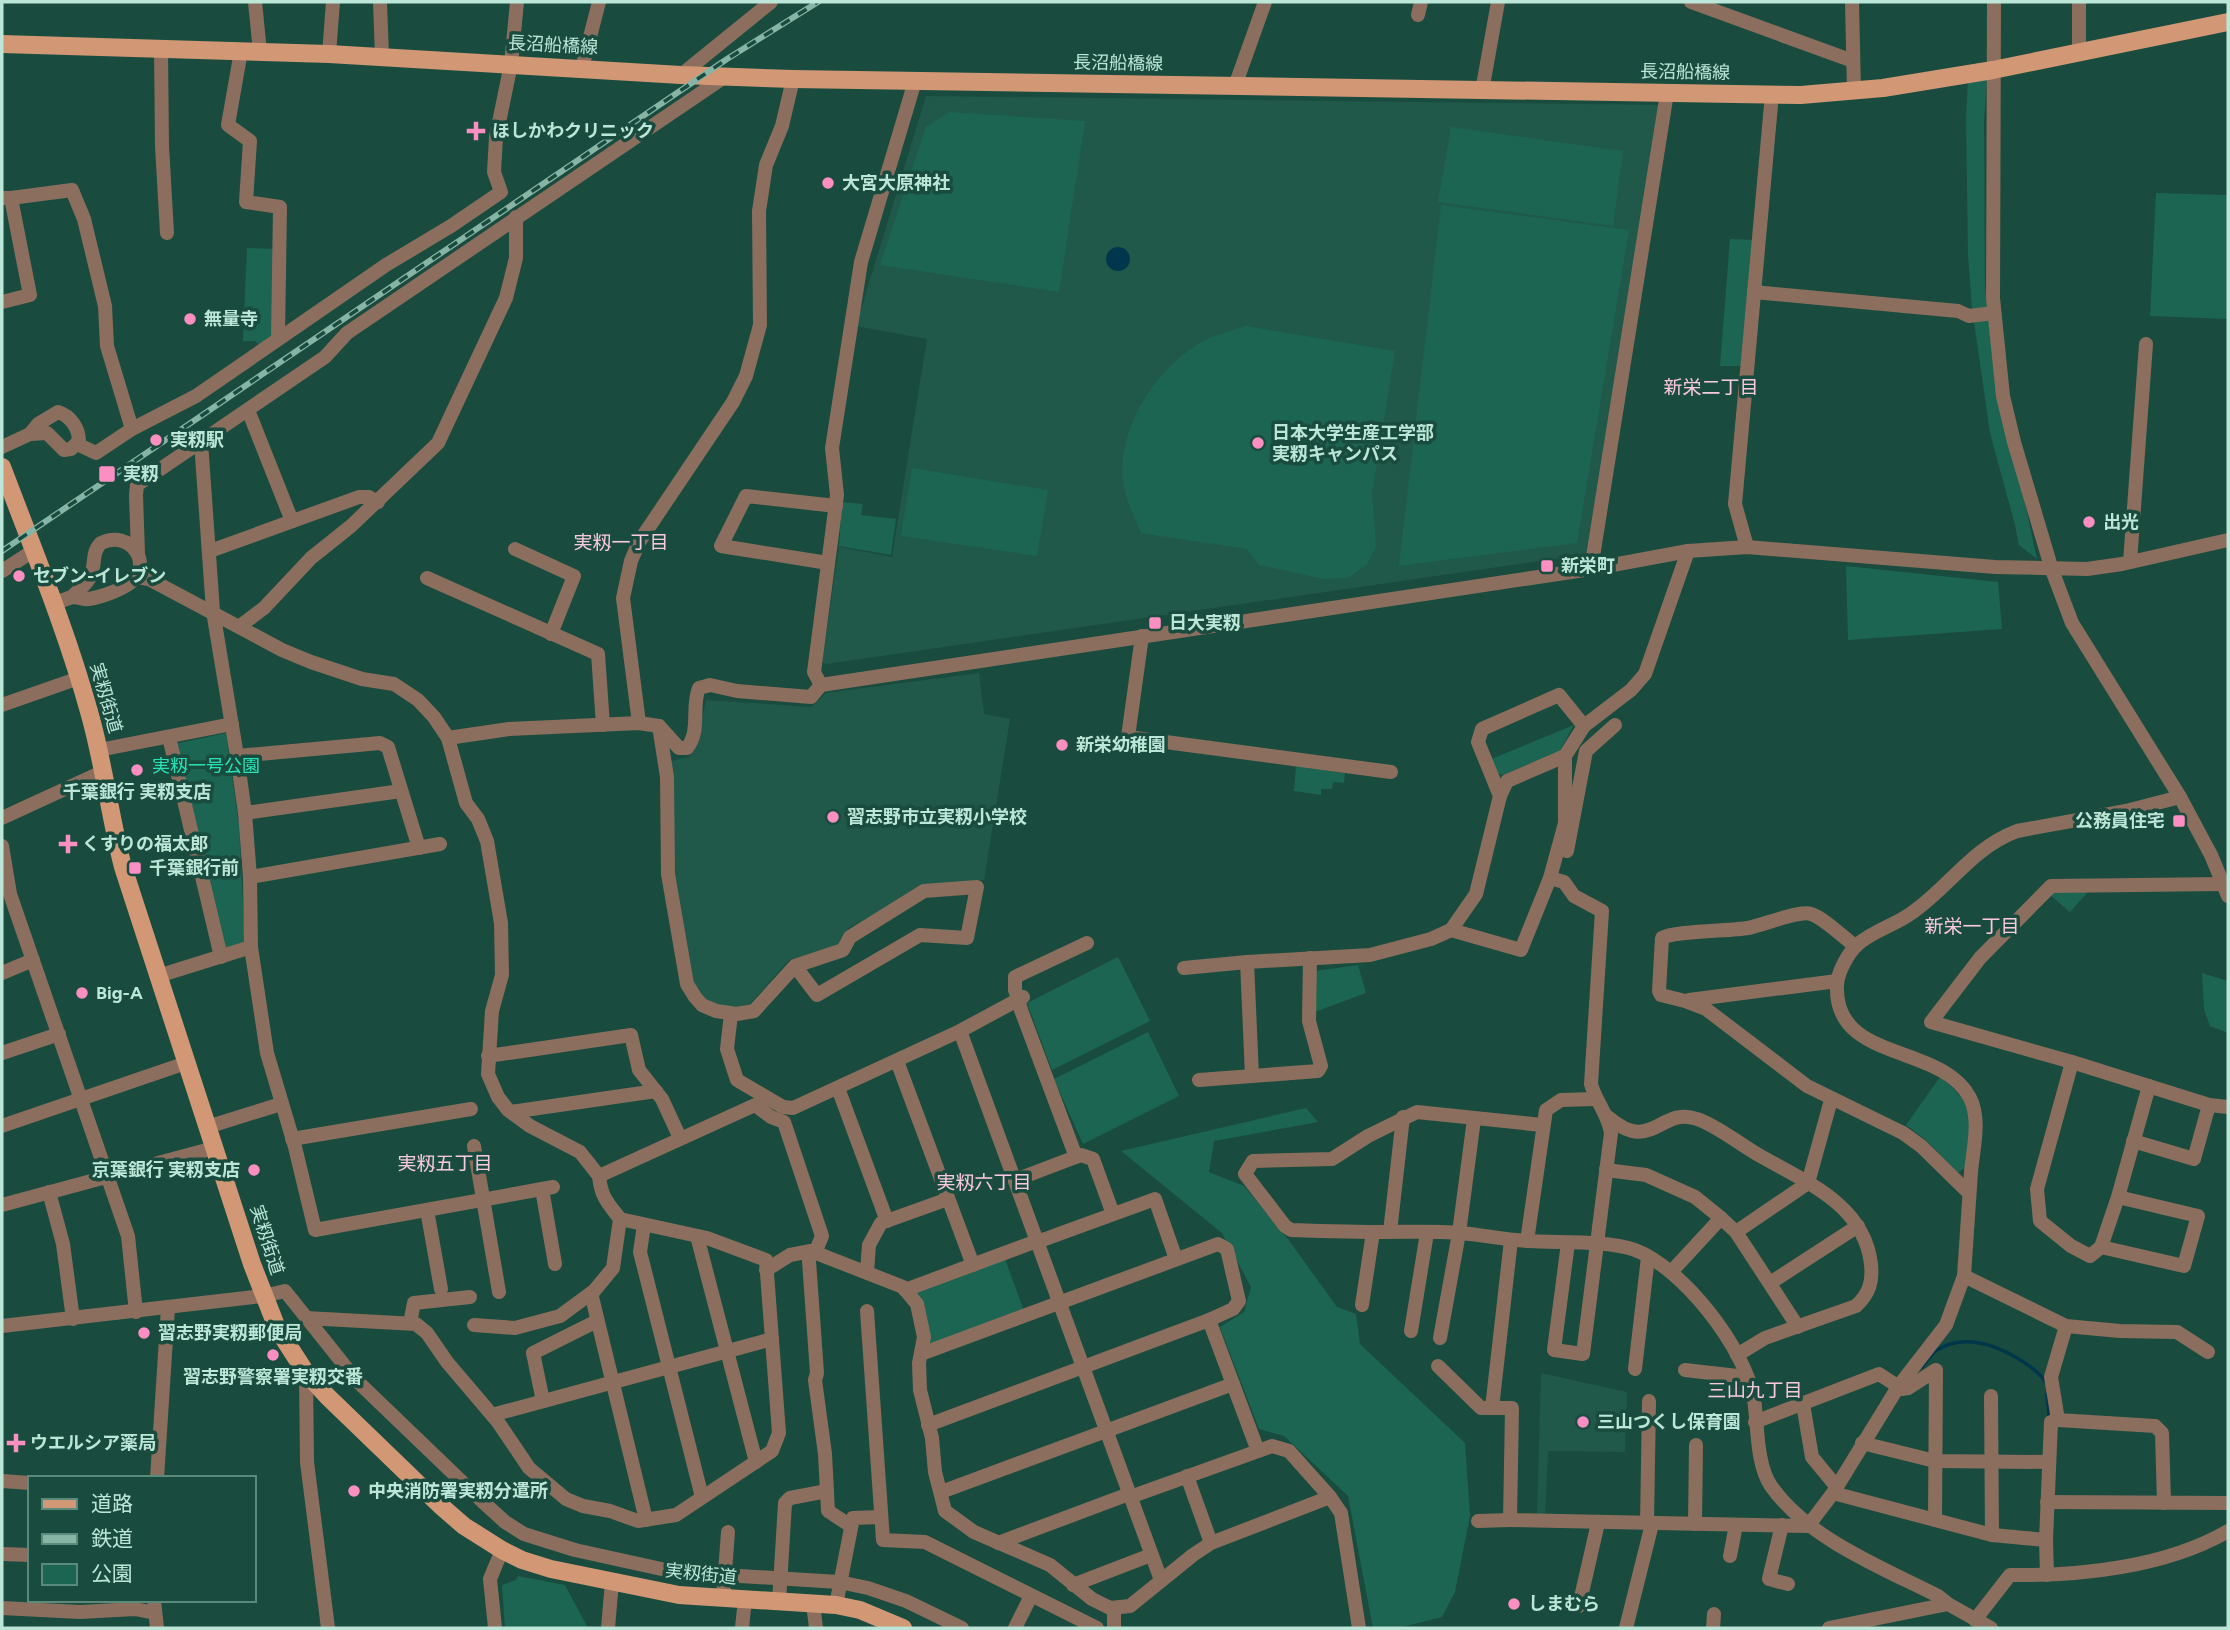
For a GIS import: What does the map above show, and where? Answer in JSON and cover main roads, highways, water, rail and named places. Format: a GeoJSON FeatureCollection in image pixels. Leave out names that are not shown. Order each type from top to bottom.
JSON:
{"type":"FeatureCollection","features":[{"type":"Feature","properties":{"kind":"main road","name":"長沼船橋線"},"geometry":{"type":"LineString","coordinates":[[2,44],[329,54],[793,79],[1772,94],[1854,92],[1993,69],[2228,22]]}},
{"type":"Feature","properties":{"kind":"main road","name":"実籾街道"},"geometry":{"type":"LineString","coordinates":[[2,467],[79,678],[99,750],[120,856],[263,1296],[277,1328],[306,1373],[346,1415],[464,1526],[522,1560],[551,1569],[679,1595],[836,1605],[860,1610],[903,1628]]}},
{"type":"Feature","properties":{"kind":"water"},"geometry":{"type":"Polygon","coordinates":[[[1118,247],[1126,251],[1130,259],[1126,267],[1118,271],[1110,267],[1106,259],[1110,251],[1118,247]]]}},
{"type":"Feature","properties":{"kind":"waterway"},"geometry":{"type":"LineString","coordinates":[[1922,1367],[1935,1351],[1947,1345],[1978,1343],[2017,1358],[2037,1372],[2046,1383]]}},
{"type":"Feature","properties":{"kind":"waterway"},"geometry":{"type":"LineString","coordinates":[[2047,1394],[2049,1415]]}},
{"type":"Feature","properties":{"kind":"railway"},"geometry":{"type":"LineString","coordinates":[[2,551],[727,59],[818,2]]}},
{"type":"Feature","properties":{"kind":"place","name":"ほしかわクリニック"},"geometry":{"type":"Point","coordinates":[476,131]}},
{"type":"Feature","properties":{"kind":"place","name":"大宮大原神社"},"geometry":{"type":"Point","coordinates":[828,183]}},
{"type":"Feature","properties":{"kind":"place","name":"無量寺"},"geometry":{"type":"Point","coordinates":[190,319]}},
{"type":"Feature","properties":{"kind":"place","name":"実籾駅"},"geometry":{"type":"Point","coordinates":[156,440]}},
{"type":"Feature","properties":{"kind":"place","name":"日本大学生産工学部 実籾キャンパス"},"geometry":{"type":"Point","coordinates":[1258,443]}},
{"type":"Feature","properties":{"kind":"place","name":"実籾"},"geometry":{"type":"Point","coordinates":[107,474]}},
{"type":"Feature","properties":{"kind":"place","name":"出光"},"geometry":{"type":"Point","coordinates":[2089,522]}},
{"type":"Feature","properties":{"kind":"place","name":"新栄町"},"geometry":{"type":"Point","coordinates":[1547,566]}},
{"type":"Feature","properties":{"kind":"place","name":"セブン-イレブン"},"geometry":{"type":"Point","coordinates":[19,576]}},
{"type":"Feature","properties":{"kind":"place","name":"日大実籾"},"geometry":{"type":"Point","coordinates":[1155,623]}},
{"type":"Feature","properties":{"kind":"place","name":"新栄幼稚園"},"geometry":{"type":"Point","coordinates":[1062,745]}},
{"type":"Feature","properties":{"kind":"place","name":"千葉銀行 実籾支店"},"geometry":{"type":"Point","coordinates":[137,770]}},
{"type":"Feature","properties":{"kind":"place","name":"習志野市立実籾小学校"},"geometry":{"type":"Point","coordinates":[833,817]}},
{"type":"Feature","properties":{"kind":"place","name":"公務員住宅"},"geometry":{"type":"Point","coordinates":[2179,821]}},
{"type":"Feature","properties":{"kind":"place","name":"くすりの福太郎"},"geometry":{"type":"Point","coordinates":[68,844]}},
{"type":"Feature","properties":{"kind":"place","name":"千葉銀行前"},"geometry":{"type":"Point","coordinates":[135,868]}},
{"type":"Feature","properties":{"kind":"place","name":"Big-A"},"geometry":{"type":"Point","coordinates":[82,993]}},
{"type":"Feature","properties":{"kind":"place","name":"京葉銀行 実籾支店"},"geometry":{"type":"Point","coordinates":[254,1170]}},
{"type":"Feature","properties":{"kind":"place","name":"習志野実籾郵便局"},"geometry":{"type":"Point","coordinates":[144,1333]}},
{"type":"Feature","properties":{"kind":"place","name":"習志野警察署実籾交番"},"geometry":{"type":"Point","coordinates":[273,1355]}},
{"type":"Feature","properties":{"kind":"place","name":"三山つくし保育園"},"geometry":{"type":"Point","coordinates":[1583,1422]}},
{"type":"Feature","properties":{"kind":"place","name":"ウエルシア薬局"},"geometry":{"type":"Point","coordinates":[16,1443]}},
{"type":"Feature","properties":{"kind":"place","name":"中央消防署実籾分遣所"},"geometry":{"type":"Point","coordinates":[354,1491]}},
{"type":"Feature","properties":{"kind":"place","name":"しまむら"},"geometry":{"type":"Point","coordinates":[1514,1604]}},
{"type":"Feature","properties":{"kind":"district","name":"新栄二丁目"},"geometry":{"type":"Point","coordinates":[1711,387]}},
{"type":"Feature","properties":{"kind":"district","name":"実籾一丁目"},"geometry":{"type":"Point","coordinates":[621,542]}},
{"type":"Feature","properties":{"kind":"district","name":"新栄一丁目"},"geometry":{"type":"Point","coordinates":[1972,926]}},
{"type":"Feature","properties":{"kind":"district","name":"実籾五丁目"},"geometry":{"type":"Point","coordinates":[445,1163]}},
{"type":"Feature","properties":{"kind":"district","name":"実籾六丁目"},"geometry":{"type":"Point","coordinates":[984,1182]}},
{"type":"Feature","properties":{"kind":"district","name":"三山九丁目"},"geometry":{"type":"Point","coordinates":[1755,1390]}},
{"type":"Feature","properties":{"kind":"park label","name":"実籾一号公園"},"geometry":{"type":"Point","coordinates":[206,766]}}]}
